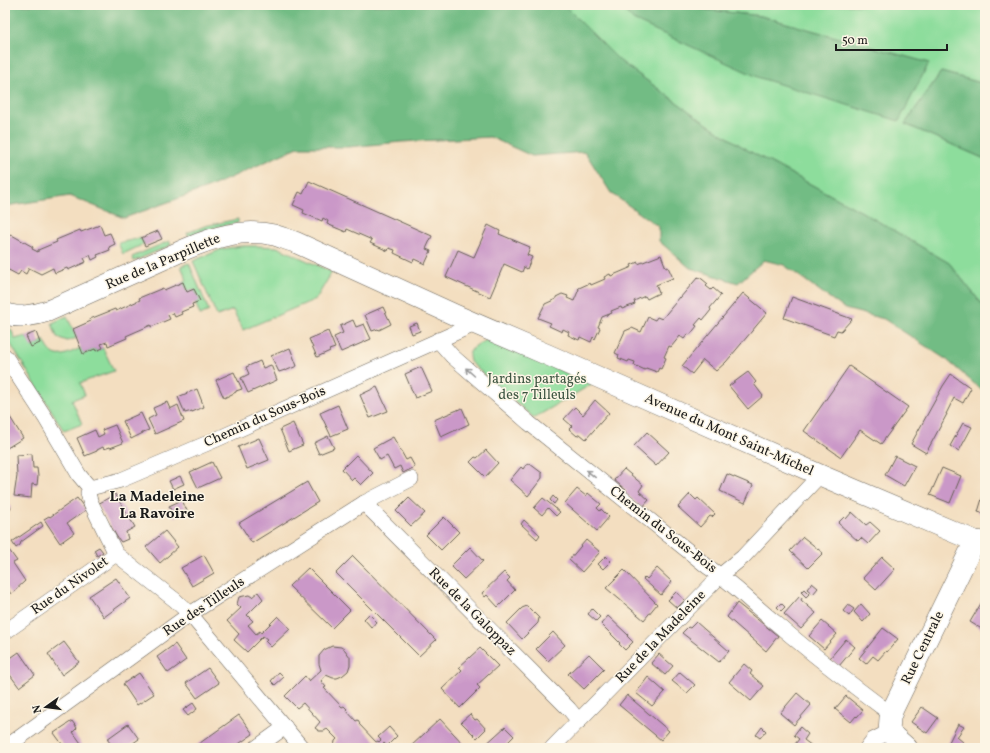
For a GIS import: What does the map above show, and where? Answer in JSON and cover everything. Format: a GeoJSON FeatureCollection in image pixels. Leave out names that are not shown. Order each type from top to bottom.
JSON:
{"type":"FeatureCollection","features":[{"type":"Feature","properties":{"kind":"street","name":"Rue de la Parpillette"},"geometry":{"type":"LineString","coordinates":[[7,315],[35,315],[48,311],[202,242],[222,236],[243,233],[275,235],[295,242],[475,324]]}},
{"type":"Feature","properties":{"kind":"street","name":"Chemin du Sous-Bois"},"geometry":{"type":"LineString","coordinates":[[90,488],[121,480],[215,440],[475,324]]}},
{"type":"Feature","properties":{"kind":"street","name":"Avenue du Mont Saint-Michel"},"geometry":{"type":"LineString","coordinates":[[475,324],[820,475],[980,541]]}},
{"type":"Feature","properties":{"kind":"street","name":"Chemin du Sous-Bois"},"geometry":{"type":"LineString","coordinates":[[438,340],[452,356],[529,423],[708,567],[721,575],[890,723]]}},
{"type":"Feature","properties":{"kind":"street"},"geometry":{"type":"LineString","coordinates":[[5,356],[46,419],[79,475],[90,488],[88,493],[90,501],[116,554],[175,600],[190,614],[302,748]]}},
{"type":"Feature","properties":{"kind":"street","name":"Rue de la Madeleine"},"geometry":{"type":"LineString","coordinates":[[552,748],[721,575],[743,557],[820,475]]}},
{"type":"Feature","properties":{"kind":"street","name":"Rue des Tilleuls"},"geometry":{"type":"LineString","coordinates":[[5,748],[190,614],[364,503],[411,479]]}},
{"type":"Feature","properties":{"kind":"street","name":"Rue de la Galoppaz"},"geometry":{"type":"LineString","coordinates":[[364,503],[569,709],[579,721]]}},
{"type":"Feature","properties":{"kind":"street","name":"Rue Centrale"},"geometry":{"type":"LineString","coordinates":[[890,723],[893,709],[980,541]]}},
{"type":"Feature","properties":{"kind":"street","name":"Rue du Nivolet"},"geometry":{"type":"LineString","coordinates":[[5,632],[116,554]]}},
{"type":"Feature","properties":{"kind":"street"},"geometry":{"type":"LineString","coordinates":[[867,748],[890,723],[907,748]]}},
{"type":"Feature","properties":{"kind":"street"},"geometry":{"type":"LineString","coordinates":[[256,748],[285,727]]}},
{"type":"Feature","properties":{"kind":"green space"},"geometry":{"type":"Polygon","coordinates":[[[5,5],[564,5],[620,61],[704,122],[749,151],[862,212],[949,263],[985,308],[985,393],[947,360],[884,319],[845,309],[784,265],[764,260],[738,283],[690,268],[659,241],[659,227],[611,193],[585,152],[532,156],[490,137],[401,142],[348,147],[298,147],[210,187],[124,218],[70,196],[5,206],[5,5]]]}},
{"type":"Feature","properties":{"kind":"green space"},"geometry":{"type":"Polygon","coordinates":[[[564,5],[620,5],[633,20],[928,63],[761,16],[700,9],[692,5],[985,5],[985,84],[941,72],[905,124],[985,159],[985,308],[949,263],[862,212],[749,151],[704,122],[620,61],[564,5]]]}},
{"type":"Feature","properties":{"kind":"green space"},"geometry":{"type":"Polygon","coordinates":[[[620,5],[692,5],[700,9],[761,16],[929,63],[899,121],[760,78],[633,20],[620,5]]]}},
{"type":"Feature","properties":{"kind":"green space"},"geometry":{"type":"Polygon","coordinates":[[[941,72],[985,84],[985,159],[905,124],[941,72]]]}},
{"type":"Feature","properties":{"kind":"green space"},"geometry":{"type":"Polygon","coordinates":[[[238,219],[238,223],[189,236],[187,233],[205,226],[238,219]]]}},
{"type":"Feature","properties":{"kind":"green space"},"geometry":{"type":"Polygon","coordinates":[[[141,238],[144,244],[123,254],[118,243],[141,238]]]}},
{"type":"Feature","properties":{"kind":"green space"},"geometry":{"type":"Polygon","coordinates":[[[169,241],[171,245],[134,261],[132,257],[169,241]]]}},
{"type":"Feature","properties":{"kind":"green space"},"geometry":{"type":"Polygon","coordinates":[[[241,246],[277,247],[332,272],[316,299],[243,330],[233,310],[217,316],[193,261],[222,249],[241,246]]]}},
{"type":"Feature","properties":{"kind":"green space"},"geometry":{"type":"Polygon","coordinates":[[[189,263],[209,311],[200,315],[195,302],[199,300],[194,289],[187,292],[183,282],[187,280],[181,266],[189,263]]]}},
{"type":"Feature","properties":{"kind":"green space"},"geometry":{"type":"Polygon","coordinates":[[[67,316],[77,338],[67,341],[57,337],[52,323],[67,316]]]}},
{"type":"Feature","properties":{"kind":"green space"},"geometry":{"type":"Polygon","coordinates":[[[11,329],[15,339],[26,336],[32,347],[44,340],[51,352],[59,355],[64,355],[81,348],[84,354],[95,349],[96,351],[103,348],[114,371],[80,383],[85,395],[72,400],[82,424],[64,431],[5,335],[5,331],[11,329]]]}},
{"type":"Feature","properties":{"kind":"green space","name":"Jardins partagés des 7 Tilleuls"},"geometry":{"type":"Polygon","coordinates":[[[490,339],[592,384],[534,418],[470,362],[469,355],[472,349],[490,339]]]}},
{"type":"Feature","properties":{"kind":"building"},"geometry":{"type":"Polygon","coordinates":[[[309,181],[432,236],[426,249],[431,251],[425,264],[414,259],[413,262],[394,253],[395,250],[389,248],[388,251],[370,243],[372,240],[347,229],[346,232],[327,224],[328,221],[323,218],[322,221],[303,213],[304,210],[293,205],[299,192],[303,194],[309,181]]]}},
{"type":"Feature","properties":{"kind":"building"},"geometry":{"type":"Polygon","coordinates":[[[100,225],[104,235],[110,233],[115,244],[109,247],[110,250],[97,255],[98,257],[92,260],[90,255],[84,258],[86,262],[68,270],[67,268],[55,273],[53,268],[41,274],[29,268],[26,274],[21,271],[18,275],[5,268],[5,234],[9,236],[10,234],[33,247],[32,249],[38,252],[38,250],[57,242],[56,240],[80,230],[81,232],[100,225]]]}},
{"type":"Feature","properties":{"kind":"building"},"geometry":{"type":"Polygon","coordinates":[[[488,225],[500,231],[499,234],[530,247],[527,255],[532,257],[527,269],[524,267],[522,272],[504,264],[490,297],[446,277],[458,250],[474,257],[488,225]]]}},
{"type":"Feature","properties":{"kind":"building"},"geometry":{"type":"Polygon","coordinates":[[[158,231],[162,239],[145,246],[141,238],[158,231]]]}},
{"type":"Feature","properties":{"kind":"building"},"geometry":{"type":"Polygon","coordinates":[[[661,255],[666,268],[668,267],[673,278],[656,285],[659,293],[647,299],[645,296],[634,301],[635,304],[622,309],[621,307],[602,317],[598,327],[600,328],[595,339],[593,337],[591,342],[580,337],[579,340],[568,335],[569,332],[563,329],[562,332],[549,326],[551,323],[538,318],[545,304],[556,299],[556,297],[562,294],[568,296],[567,298],[574,301],[579,288],[605,279],[604,277],[610,274],[611,276],[632,267],[631,265],[638,262],[638,264],[661,255]]]}},
{"type":"Feature","properties":{"kind":"building"},"geometry":{"type":"Polygon","coordinates":[[[698,277],[708,284],[706,286],[711,290],[713,288],[721,295],[710,308],[711,310],[703,320],[701,318],[695,325],[697,326],[690,335],[688,334],[684,339],[680,336],[671,347],[669,346],[661,369],[659,368],[657,372],[646,368],[645,370],[634,365],[635,362],[629,360],[628,362],[618,358],[619,355],[615,353],[625,331],[632,328],[641,332],[648,317],[655,320],[657,317],[662,319],[698,277]]]}},
{"type":"Feature","properties":{"kind":"building"},"geometry":{"type":"Polygon","coordinates":[[[183,282],[187,292],[194,289],[200,301],[192,304],[193,307],[181,312],[182,314],[175,317],[173,313],[168,315],[170,319],[151,327],[151,325],[126,336],[127,338],[108,346],[107,342],[101,344],[103,348],[96,351],[95,349],[83,354],[73,329],[91,321],[90,319],[115,309],[116,311],[140,300],[139,298],[183,282]]]}},
{"type":"Feature","properties":{"kind":"building"},"geometry":{"type":"Polygon","coordinates":[[[743,293],[767,313],[726,362],[716,371],[703,360],[692,374],[682,366],[743,293]]]}},
{"type":"Feature","properties":{"kind":"building"},"geometry":{"type":"Polygon","coordinates":[[[792,297],[852,319],[841,331],[837,330],[834,336],[784,318],[792,297]]]}},
{"type":"Feature","properties":{"kind":"building"},"geometry":{"type":"Polygon","coordinates":[[[383,307],[391,324],[379,330],[372,331],[365,315],[383,307]]]}},
{"type":"Feature","properties":{"kind":"building"},"geometry":{"type":"Polygon","coordinates":[[[353,320],[356,327],[364,324],[371,339],[341,352],[334,337],[343,333],[340,326],[353,320]]]}},
{"type":"Feature","properties":{"kind":"building"},"geometry":{"type":"Polygon","coordinates":[[[417,323],[420,331],[412,334],[409,326],[417,323]]]}},
{"type":"Feature","properties":{"kind":"building"},"geometry":{"type":"Polygon","coordinates":[[[328,331],[335,348],[317,357],[309,339],[328,331]]]}},
{"type":"Feature","properties":{"kind":"building"},"geometry":{"type":"Polygon","coordinates":[[[36,332],[40,343],[31,347],[26,336],[36,332]]]}},
{"type":"Feature","properties":{"kind":"building"},"geometry":{"type":"Polygon","coordinates":[[[290,348],[297,366],[279,372],[271,356],[290,348]]]}},
{"type":"Feature","properties":{"kind":"building"},"geometry":{"type":"Polygon","coordinates":[[[260,361],[263,368],[271,365],[277,380],[248,393],[241,378],[249,374],[246,367],[260,361]]]}},
{"type":"Feature","properties":{"kind":"building"},"geometry":{"type":"Polygon","coordinates":[[[849,366],[908,407],[881,444],[860,430],[841,457],[804,431],[849,366]]]}},
{"type":"Feature","properties":{"kind":"building"},"geometry":{"type":"Polygon","coordinates":[[[421,367],[432,391],[415,398],[405,374],[421,367]]]}},
{"type":"Feature","properties":{"kind":"building"},"geometry":{"type":"Polygon","coordinates":[[[234,372],[242,389],[224,398],[216,380],[234,372]]]}},
{"type":"Feature","properties":{"kind":"building"},"geometry":{"type":"Polygon","coordinates":[[[748,372],[756,382],[754,384],[763,396],[748,409],[729,386],[748,372]]]}},
{"type":"Feature","properties":{"kind":"building"},"geometry":{"type":"Polygon","coordinates":[[[951,374],[971,388],[963,403],[954,398],[926,453],[911,444],[951,374]]]}},
{"type":"Feature","properties":{"kind":"building"},"geometry":{"type":"Polygon","coordinates":[[[377,387],[388,411],[370,418],[360,395],[377,387]]]}},
{"type":"Feature","properties":{"kind":"building"},"geometry":{"type":"Polygon","coordinates":[[[197,389],[204,407],[185,413],[178,397],[197,389]]]}},
{"type":"Feature","properties":{"kind":"building"},"geometry":{"type":"Polygon","coordinates":[[[595,400],[609,413],[586,439],[580,434],[577,436],[569,429],[572,426],[564,419],[575,407],[583,415],[595,400]]]}},
{"type":"Feature","properties":{"kind":"building"},"geometry":{"type":"Polygon","coordinates":[[[167,402],[170,409],[178,405],[184,421],[155,434],[148,419],[156,415],[153,408],[167,402]]]}},
{"type":"Feature","properties":{"kind":"building"},"geometry":{"type":"Polygon","coordinates":[[[338,405],[348,429],[331,436],[320,413],[338,405]]]}},
{"type":"Feature","properties":{"kind":"building"},"geometry":{"type":"Polygon","coordinates":[[[462,408],[469,424],[441,437],[434,420],[462,408]]]}},
{"type":"Feature","properties":{"kind":"building"},"geometry":{"type":"Polygon","coordinates":[[[5,409],[23,438],[7,448],[5,444],[5,409]]]}},
{"type":"Feature","properties":{"kind":"building"},"geometry":{"type":"Polygon","coordinates":[[[141,413],[149,430],[131,439],[123,421],[141,413]]]}},
{"type":"Feature","properties":{"kind":"building"},"geometry":{"type":"Polygon","coordinates":[[[293,423],[303,445],[289,451],[280,429],[293,423]]]}},
{"type":"Feature","properties":{"kind":"building"},"geometry":{"type":"Polygon","coordinates":[[[963,423],[972,427],[959,451],[950,446],[963,423]]]}},
{"type":"Feature","properties":{"kind":"building"},"geometry":{"type":"Polygon","coordinates":[[[115,425],[123,443],[110,448],[104,449],[103,447],[85,456],[77,438],[95,430],[98,437],[104,434],[102,430],[115,425]]]}},
{"type":"Feature","properties":{"kind":"building"},"geometry":{"type":"Polygon","coordinates":[[[647,432],[669,452],[656,466],[634,446],[647,432]]]}},
{"type":"Feature","properties":{"kind":"building"},"geometry":{"type":"Polygon","coordinates":[[[328,436],[334,448],[319,454],[314,443],[328,436]]]}},
{"type":"Feature","properties":{"kind":"building"},"geometry":{"type":"Polygon","coordinates":[[[393,437],[406,460],[410,458],[415,467],[403,473],[400,466],[394,469],[387,456],[380,460],[373,448],[393,437]]]}},
{"type":"Feature","properties":{"kind":"building"},"geometry":{"type":"Polygon","coordinates":[[[259,438],[269,460],[247,469],[238,447],[259,438]]]}},
{"type":"Feature","properties":{"kind":"building"},"geometry":{"type":"Polygon","coordinates":[[[486,450],[498,463],[485,477],[470,462],[486,450]]]}},
{"type":"Feature","properties":{"kind":"building"},"geometry":{"type":"Polygon","coordinates":[[[32,454],[33,468],[37,468],[37,485],[32,484],[31,498],[14,496],[17,476],[16,455],[32,454]]]}},
{"type":"Feature","properties":{"kind":"building"},"geometry":{"type":"Polygon","coordinates":[[[356,455],[373,473],[361,485],[354,478],[352,480],[342,469],[356,455]]]}},
{"type":"Feature","properties":{"kind":"building"},"geometry":{"type":"Polygon","coordinates":[[[895,456],[915,466],[904,486],[885,475],[895,456]]]}},
{"type":"Feature","properties":{"kind":"building"},"geometry":{"type":"Polygon","coordinates":[[[212,462],[220,478],[198,488],[190,472],[212,462]]]}},
{"type":"Feature","properties":{"kind":"building"},"geometry":{"type":"Polygon","coordinates":[[[530,464],[542,473],[542,478],[528,496],[510,480],[521,467],[523,469],[526,465],[530,464]]]}},
{"type":"Feature","properties":{"kind":"building"},"geometry":{"type":"Polygon","coordinates":[[[942,468],[961,476],[950,503],[930,495],[942,468]]]}},
{"type":"Feature","properties":{"kind":"building"},"geometry":{"type":"Polygon","coordinates":[[[624,469],[643,485],[639,491],[649,500],[642,508],[625,493],[627,491],[614,480],[624,469]]]}},
{"type":"Feature","properties":{"kind":"building"},"geometry":{"type":"Polygon","coordinates":[[[727,474],[753,485],[745,503],[720,491],[727,474]]]}},
{"type":"Feature","properties":{"kind":"building"},"geometry":{"type":"Polygon","coordinates":[[[180,476],[184,484],[173,489],[169,481],[180,476]]]}},
{"type":"Feature","properties":{"kind":"building"},"geometry":{"type":"Polygon","coordinates":[[[307,482],[318,502],[252,543],[239,523],[307,482]]]}},
{"type":"Feature","properties":{"kind":"building"},"geometry":{"type":"Polygon","coordinates":[[[577,489],[586,496],[588,493],[601,504],[597,508],[600,511],[601,509],[609,517],[597,531],[565,503],[577,489]]]}},
{"type":"Feature","properties":{"kind":"building"},"geometry":{"type":"Polygon","coordinates":[[[985,489],[985,514],[978,512],[985,489]]]}},
{"type":"Feature","properties":{"kind":"building"},"geometry":{"type":"Polygon","coordinates":[[[115,494],[135,527],[126,532],[128,539],[121,542],[98,504],[115,494]]]}},
{"type":"Feature","properties":{"kind":"building"},"geometry":{"type":"Polygon","coordinates":[[[690,494],[696,500],[698,498],[715,514],[712,517],[710,516],[700,527],[678,507],[690,494]]]}},
{"type":"Feature","properties":{"kind":"building"},"geometry":{"type":"Polygon","coordinates":[[[553,496],[557,500],[554,504],[550,500],[553,496]]]}},
{"type":"Feature","properties":{"kind":"building"},"geometry":{"type":"Polygon","coordinates":[[[77,498],[86,510],[67,523],[74,533],[60,543],[44,519],[49,516],[50,517],[77,498]]]}},
{"type":"Feature","properties":{"kind":"building"},"geometry":{"type":"Polygon","coordinates":[[[409,498],[425,513],[411,526],[396,511],[409,498]]]}},
{"type":"Feature","properties":{"kind":"building"},"geometry":{"type":"Polygon","coordinates":[[[543,498],[560,512],[556,516],[548,508],[542,515],[534,508],[543,498]]]}},
{"type":"Feature","properties":{"kind":"building"},"geometry":{"type":"Polygon","coordinates":[[[5,499],[11,508],[5,512],[5,499]]]}},
{"type":"Feature","properties":{"kind":"building"},"geometry":{"type":"Polygon","coordinates":[[[182,500],[187,511],[174,517],[169,506],[182,500]]]}},
{"type":"Feature","properties":{"kind":"building"},"geometry":{"type":"Polygon","coordinates":[[[852,512],[866,525],[870,522],[880,531],[868,544],[861,538],[858,541],[838,523],[844,517],[846,519],[852,512]]]}},
{"type":"Feature","properties":{"kind":"building"},"geometry":{"type":"Polygon","coordinates":[[[444,517],[459,532],[441,550],[426,535],[444,517]]]}},
{"type":"Feature","properties":{"kind":"building"},"geometry":{"type":"Polygon","coordinates":[[[524,520],[540,535],[537,539],[521,524],[524,520]]]}},
{"type":"Feature","properties":{"kind":"building"},"geometry":{"type":"Polygon","coordinates":[[[41,522],[43,526],[21,542],[16,548],[12,542],[41,522]]]}},
{"type":"Feature","properties":{"kind":"building"},"geometry":{"type":"Polygon","coordinates":[[[165,531],[178,547],[160,563],[146,547],[165,531]]]}},
{"type":"Feature","properties":{"kind":"building"},"geometry":{"type":"Polygon","coordinates":[[[803,537],[823,553],[808,568],[790,551],[803,537]]]}},
{"type":"Feature","properties":{"kind":"building"},"geometry":{"type":"Polygon","coordinates":[[[586,540],[600,552],[582,572],[569,560],[586,540]]]}},
{"type":"Feature","properties":{"kind":"building"},"geometry":{"type":"Polygon","coordinates":[[[99,547],[103,552],[97,556],[94,550],[99,547]]]}},
{"type":"Feature","properties":{"kind":"building"},"geometry":{"type":"Polygon","coordinates":[[[470,547],[483,561],[464,579],[451,566],[470,547]]]}},
{"type":"Feature","properties":{"kind":"building"},"geometry":{"type":"Polygon","coordinates":[[[9,550],[17,561],[13,563],[25,581],[11,594],[5,585],[5,553],[9,550]]]}},
{"type":"Feature","properties":{"kind":"building"},"geometry":{"type":"Polygon","coordinates":[[[204,555],[214,573],[192,586],[181,568],[204,555]]]}},
{"type":"Feature","properties":{"kind":"building"},"geometry":{"type":"Polygon","coordinates":[[[353,556],[436,640],[419,656],[336,573],[353,556]]]}},
{"type":"Feature","properties":{"kind":"building"},"geometry":{"type":"Polygon","coordinates":[[[606,556],[611,561],[603,569],[598,564],[606,556]]]}},
{"type":"Feature","properties":{"kind":"building"},"geometry":{"type":"Polygon","coordinates":[[[882,557],[895,569],[876,590],[863,578],[882,557]]]}},
{"type":"Feature","properties":{"kind":"building"},"geometry":{"type":"Polygon","coordinates":[[[308,568],[350,610],[332,628],[289,586],[308,568]]]}},
{"type":"Feature","properties":{"kind":"building"},"geometry":{"type":"Polygon","coordinates":[[[657,568],[672,582],[661,595],[643,579],[645,577],[647,579],[657,568]]]}},
{"type":"Feature","properties":{"kind":"building"},"geometry":{"type":"Polygon","coordinates":[[[624,570],[657,604],[644,620],[606,588],[624,570]]]}},
{"type":"Feature","properties":{"kind":"building"},"geometry":{"type":"Polygon","coordinates":[[[504,572],[510,578],[507,581],[515,590],[498,607],[487,595],[485,597],[482,593],[504,572]]]}},
{"type":"Feature","properties":{"kind":"building"},"geometry":{"type":"Polygon","coordinates":[[[116,578],[130,598],[104,617],[89,596],[116,578]]]}},
{"type":"Feature","properties":{"kind":"building"},"geometry":{"type":"Polygon","coordinates":[[[812,583],[818,588],[813,594],[807,589],[812,583]]]}},
{"type":"Feature","properties":{"kind":"building"},"geometry":{"type":"Polygon","coordinates":[[[804,589],[809,594],[806,597],[801,592],[804,589]]]}},
{"type":"Feature","properties":{"kind":"building"},"geometry":{"type":"Polygon","coordinates":[[[258,592],[263,599],[247,615],[253,621],[248,625],[256,634],[260,631],[261,633],[278,616],[290,629],[271,647],[265,641],[267,639],[263,636],[247,652],[234,640],[239,634],[227,621],[241,608],[237,604],[239,597],[249,595],[252,597],[258,592]]]}},
{"type":"Feature","properties":{"kind":"building"},"geometry":{"type":"Polygon","coordinates":[[[676,592],[685,600],[677,608],[668,600],[676,592]]]}},
{"type":"Feature","properties":{"kind":"building"},"geometry":{"type":"Polygon","coordinates":[[[800,596],[802,598],[801,600],[816,613],[801,629],[784,614],[800,596]]]}},
{"type":"Feature","properties":{"kind":"building"},"geometry":{"type":"Polygon","coordinates":[[[983,600],[985,601],[985,631],[970,622],[983,600]]]}},
{"type":"Feature","properties":{"kind":"building"},"geometry":{"type":"Polygon","coordinates":[[[737,603],[778,636],[766,651],[727,617],[737,603]]]}},
{"type":"Feature","properties":{"kind":"building"},"geometry":{"type":"Polygon","coordinates":[[[781,603],[785,607],[781,611],[777,607],[781,603]]]}},
{"type":"Feature","properties":{"kind":"building"},"geometry":{"type":"Polygon","coordinates":[[[861,604],[870,614],[863,622],[854,612],[861,604]]]}},
{"type":"Feature","properties":{"kind":"building"},"geometry":{"type":"Polygon","coordinates":[[[848,605],[854,609],[849,616],[843,611],[848,605]]]}},
{"type":"Feature","properties":{"kind":"building"},"geometry":{"type":"Polygon","coordinates":[[[527,606],[539,618],[538,623],[522,639],[507,623],[522,608],[527,606]]]}},
{"type":"Feature","properties":{"kind":"building"},"geometry":{"type":"Polygon","coordinates":[[[592,609],[600,617],[596,621],[588,614],[592,609]]]}},
{"type":"Feature","properties":{"kind":"building"},"geometry":{"type":"Polygon","coordinates":[[[369,614],[377,622],[372,628],[364,619],[369,614]]]}},
{"type":"Feature","properties":{"kind":"building"},"geometry":{"type":"Polygon","coordinates":[[[608,616],[628,635],[627,636],[633,642],[625,650],[601,624],[608,616]]]}},
{"type":"Feature","properties":{"kind":"building"},"geometry":{"type":"Polygon","coordinates":[[[822,621],[837,634],[824,649],[809,636],[822,621]]]}},
{"type":"Feature","properties":{"kind":"building"},"geometry":{"type":"Polygon","coordinates":[[[696,622],[729,651],[719,662],[682,633],[696,622]]]}},
{"type":"Feature","properties":{"kind":"building"},"geometry":{"type":"Polygon","coordinates":[[[883,628],[898,639],[878,660],[873,656],[866,664],[859,658],[883,628]]]}},
{"type":"Feature","properties":{"kind":"building"},"geometry":{"type":"Polygon","coordinates":[[[553,632],[565,645],[548,661],[536,649],[553,632]]]}},
{"type":"Feature","properties":{"kind":"building"},"geometry":{"type":"Polygon","coordinates":[[[846,639],[855,647],[839,666],[830,658],[846,639]]]}},
{"type":"Feature","properties":{"kind":"building"},"geometry":{"type":"Polygon","coordinates":[[[64,642],[79,662],[62,675],[48,654],[64,642]]]}},
{"type":"Feature","properties":{"kind":"building"},"geometry":{"type":"Polygon","coordinates":[[[175,644],[186,660],[168,673],[157,657],[175,644]]]}},
{"type":"Feature","properties":{"kind":"building"},"geometry":{"type":"Polygon","coordinates":[[[332,646],[341,647],[345,650],[350,657],[350,665],[348,671],[342,676],[333,678],[326,675],[321,681],[326,687],[324,688],[342,707],[344,706],[347,709],[346,710],[356,721],[358,720],[360,723],[359,724],[376,742],[381,740],[378,737],[389,727],[397,736],[387,746],[384,743],[382,748],[345,748],[343,746],[341,748],[335,748],[335,741],[337,739],[327,729],[324,731],[319,731],[315,728],[320,722],[303,703],[297,708],[285,696],[305,676],[309,681],[321,670],[319,656],[324,650],[332,646]]]}},
{"type":"Feature","properties":{"kind":"building"},"geometry":{"type":"Polygon","coordinates":[[[480,648],[498,666],[477,685],[480,688],[460,708],[442,689],[462,670],[459,667],[480,648]]]}},
{"type":"Feature","properties":{"kind":"building"},"geometry":{"type":"Polygon","coordinates":[[[19,652],[35,675],[19,687],[5,668],[5,662],[19,652]]]}},
{"type":"Feature","properties":{"kind":"building"},"geometry":{"type":"Polygon","coordinates":[[[589,654],[604,669],[584,689],[568,674],[589,654]]]}},
{"type":"Feature","properties":{"kind":"building"},"geometry":{"type":"Polygon","coordinates":[[[659,654],[673,666],[665,675],[651,663],[659,654]]]}},
{"type":"Feature","properties":{"kind":"building"},"geometry":{"type":"Polygon","coordinates":[[[744,664],[752,671],[750,674],[764,686],[751,701],[729,682],[744,664]]]}},
{"type":"Feature","properties":{"kind":"building"},"geometry":{"type":"Polygon","coordinates":[[[208,668],[219,683],[197,698],[186,683],[208,668]]]}},
{"type":"Feature","properties":{"kind":"building"},"geometry":{"type":"Polygon","coordinates":[[[279,672],[284,677],[275,685],[271,681],[279,672]]]}},
{"type":"Feature","properties":{"kind":"building"},"geometry":{"type":"Polygon","coordinates":[[[680,672],[695,685],[687,693],[672,681],[680,672]]]}},
{"type":"Feature","properties":{"kind":"building"},"geometry":{"type":"Polygon","coordinates":[[[139,673],[154,694],[137,705],[123,684],[139,673]]]}},
{"type":"Feature","properties":{"kind":"building"},"geometry":{"type":"Polygon","coordinates":[[[648,677],[665,692],[652,706],[636,693],[648,677]]]}},
{"type":"Feature","properties":{"kind":"building"},"geometry":{"type":"Polygon","coordinates":[[[797,693],[811,705],[794,725],[780,713],[797,693]]]}},
{"type":"Feature","properties":{"kind":"building"},"geometry":{"type":"Polygon","coordinates":[[[627,695],[669,731],[661,740],[619,705],[627,695]]]}},
{"type":"Feature","properties":{"kind":"building"},"geometry":{"type":"Polygon","coordinates":[[[846,696],[863,710],[851,722],[835,709],[846,696]]]}},
{"type":"Feature","properties":{"kind":"building"},"geometry":{"type":"Polygon","coordinates":[[[193,703],[197,709],[188,716],[183,710],[193,703]]]}},
{"type":"Feature","properties":{"kind":"building"},"geometry":{"type":"Polygon","coordinates":[[[922,707],[938,718],[927,733],[911,722],[922,707]]]}},
{"type":"Feature","properties":{"kind":"building"},"geometry":{"type":"Polygon","coordinates":[[[470,714],[486,729],[477,738],[461,722],[470,714]]]}},
{"type":"Feature","properties":{"kind":"building"},"geometry":{"type":"Polygon","coordinates":[[[239,715],[253,734],[233,748],[193,748],[239,715]]]}},
{"type":"Feature","properties":{"kind":"building"},"geometry":{"type":"Polygon","coordinates":[[[440,719],[467,748],[409,748],[440,719]]]}},
{"type":"Feature","properties":{"kind":"building"},"geometry":{"type":"Polygon","coordinates":[[[72,721],[77,728],[73,732],[83,746],[80,748],[65,748],[54,733],[72,721]]]}},
{"type":"Feature","properties":{"kind":"building"},"geometry":{"type":"Polygon","coordinates":[[[128,724],[139,739],[126,748],[114,748],[107,739],[128,724]]]}},
{"type":"Feature","properties":{"kind":"building"},"geometry":{"type":"Polygon","coordinates":[[[958,724],[964,727],[957,737],[970,748],[946,748],[958,724]]]}},
{"type":"Feature","properties":{"kind":"building"},"geometry":{"type":"Polygon","coordinates":[[[505,727],[514,736],[506,744],[509,748],[486,748],[484,746],[505,727]]]}},
{"type":"Feature","properties":{"kind":"building"},"geometry":{"type":"Polygon","coordinates":[[[762,727],[766,731],[760,738],[756,735],[762,727]]]}},
{"type":"Feature","properties":{"kind":"building"},"geometry":{"type":"Polygon","coordinates":[[[800,727],[808,734],[804,740],[812,746],[810,748],[792,748],[799,739],[794,735],[800,727]]]}},
{"type":"Feature","properties":{"kind":"district","name":"La Madeleine La Ravoire"},"geometry":{"type":"Point","coordinates":[157,506]}}]}
